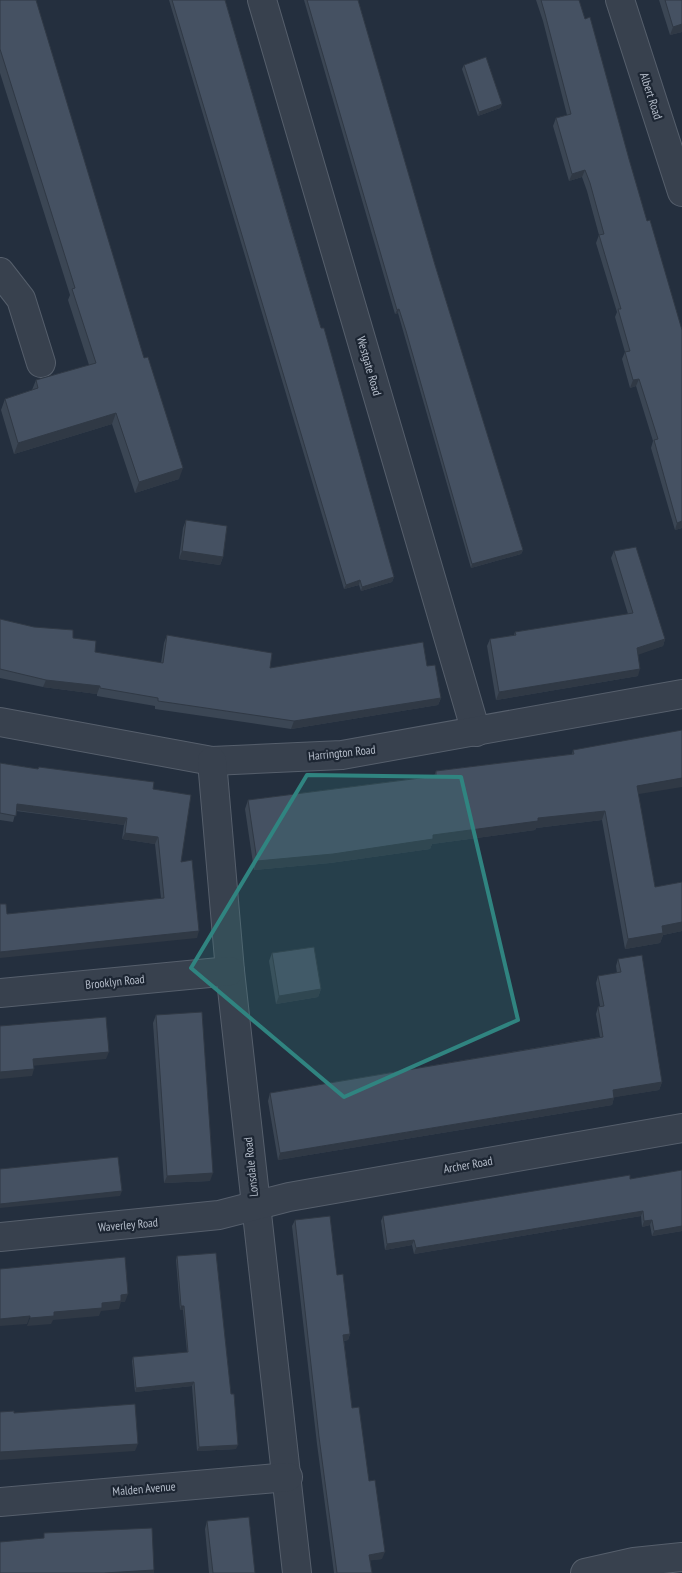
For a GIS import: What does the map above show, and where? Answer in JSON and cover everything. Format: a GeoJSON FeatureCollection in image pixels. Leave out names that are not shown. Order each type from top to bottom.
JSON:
{"type":"FeatureCollection","features":[{"type":"Feature","properties":{"kind":"street","name":"Westgate Road"},"geometry":{"type":"LineString","coordinates":[[262,0],[476,732]]}},
{"type":"Feature","properties":{"kind":"street","name":"Albert Road"},"geometry":{"type":"LineString","coordinates":[[620,0],[682,192]]}},
{"type":"Feature","properties":{"kind":"street"},"geometry":{"type":"LineString","coordinates":[[0,272],[21,299],[41,363]]}},
{"type":"Feature","properties":{"kind":"street","name":"Harrington Road"},"geometry":{"type":"LineString","coordinates":[[0,722],[212,761],[342,755],[682,694]]}},
{"type":"Feature","properties":{"kind":"street","name":"Lonsdale Road"},"geometry":{"type":"LineString","coordinates":[[212,761],[230,970],[255,1205],[288,1477],[297,1573]]}},
{"type":"Feature","properties":{"kind":"street","name":"Brooklyn Road"},"geometry":{"type":"LineString","coordinates":[[0,993],[230,970]]}},
{"type":"Feature","properties":{"kind":"street","name":"Archer Road"},"geometry":{"type":"LineString","coordinates":[[255,1205],[288,1197],[682,1128]]}},
{"type":"Feature","properties":{"kind":"street","name":"Waverley Road"},"geometry":{"type":"LineString","coordinates":[[0,1237],[219,1215],[255,1205]]}},
{"type":"Feature","properties":{"kind":"street","name":"Malden Avenue"},"geometry":{"type":"LineString","coordinates":[[0,1502],[288,1477]]}},
{"type":"Feature","properties":{"kind":"street"},"geometry":{"type":"LineString","coordinates":[[585,1573],[626,1563],[682,1557]]}},
{"type":"Feature","properties":{"kind":"highlighted area"},"geometry":{"type":"Polygon","coordinates":[[[307,775],[461,777],[518,1020],[344,1097],[191,968],[307,775]]]}},
{"type":"Feature","properties":{"kind":"building"},"geometry":{"type":"Polygon","coordinates":[[[0,0],[36,0],[144,358],[148,357],[183,468],[139,482],[116,413],[18,443],[5,399],[38,388],[36,380],[96,363],[72,289],[75,288],[0,49],[0,0]]]}},
{"type":"Feature","properties":{"kind":"building"},"geometry":{"type":"Polygon","coordinates":[[[172,0],[225,0],[321,328],[324,328],[394,577],[362,587],[360,580],[346,585],[172,0]]]}},
{"type":"Feature","properties":{"kind":"building"},"geometry":{"type":"Polygon","coordinates":[[[307,0],[358,0],[435,265],[523,550],[472,564],[406,331],[399,309],[397,310],[307,0]]]}},
{"type":"Feature","properties":{"kind":"building"},"geometry":{"type":"Polygon","coordinates":[[[541,0],[579,0],[585,19],[590,17],[647,221],[650,220],[682,330],[682,521],[677,523],[654,440],[658,439],[639,379],[633,380],[625,352],[630,351],[618,309],[621,309],[599,235],[604,234],[590,183],[585,170],[572,174],[556,118],[571,114],[541,0]]]}},
{"type":"Feature","properties":{"kind":"building"},"geometry":{"type":"Polygon","coordinates":[[[665,0],[682,0],[682,24],[673,27],[665,0]]]}},
{"type":"Feature","properties":{"kind":"building"},"geometry":{"type":"Polygon","coordinates":[[[486,57],[502,104],[479,112],[464,65],[486,57]]]}},
{"type":"Feature","properties":{"kind":"building"},"geometry":{"type":"Polygon","coordinates":[[[186,520],[227,526],[223,557],[182,551],[186,520]]]}},
{"type":"Feature","properties":{"kind":"building"},"geometry":{"type":"Polygon","coordinates":[[[636,547],[665,639],[637,648],[640,669],[499,692],[490,639],[516,635],[515,632],[633,613],[614,551],[636,547]]]}},
{"type":"Feature","properties":{"kind":"building"},"geometry":{"type":"Polygon","coordinates":[[[0,619],[34,627],[73,630],[73,638],[96,641],[95,652],[163,663],[167,635],[272,653],[270,668],[423,642],[427,666],[435,665],[441,698],[294,721],[158,701],[158,698],[100,688],[100,686],[46,680],[0,669],[0,619]]]}},
{"type":"Feature","properties":{"kind":"building"},"geometry":{"type":"Polygon","coordinates":[[[682,730],[682,778],[637,786],[655,887],[682,882],[682,922],[662,926],[663,933],[628,939],[605,811],[538,818],[538,821],[433,835],[433,839],[333,854],[257,861],[248,800],[436,776],[436,771],[574,754],[573,750],[682,730]]]}},
{"type":"Feature","properties":{"kind":"building"},"geometry":{"type":"Polygon","coordinates":[[[0,763],[154,782],[153,789],[191,795],[181,862],[192,860],[199,931],[0,952],[0,904],[6,904],[7,914],[164,898],[158,837],[125,833],[127,818],[17,804],[16,816],[0,813],[0,763]]]}},
{"type":"Feature","properties":{"kind":"building"},"geometry":{"type":"Polygon","coordinates":[[[314,947],[321,989],[279,996],[272,953],[314,947]]]}},
{"type":"Feature","properties":{"kind":"building"},"geometry":{"type":"Polygon","coordinates":[[[642,955],[662,1082],[613,1090],[614,1098],[280,1153],[270,1093],[603,1037],[598,1007],[604,1006],[598,976],[621,972],[618,959],[642,955]]]}},
{"type":"Feature","properties":{"kind":"building"},"geometry":{"type":"Polygon","coordinates":[[[202,1012],[213,1173],[167,1176],[156,1015],[202,1012]]]}},
{"type":"Feature","properties":{"kind":"building"},"geometry":{"type":"Polygon","coordinates":[[[106,1017],[109,1052],[33,1059],[34,1069],[0,1072],[0,1026],[106,1017]]]}},
{"type":"Feature","properties":{"kind":"building"},"geometry":{"type":"Polygon","coordinates":[[[118,1157],[122,1191],[0,1204],[0,1169],[118,1157]]]}},
{"type":"Feature","properties":{"kind":"building"},"geometry":{"type":"Polygon","coordinates":[[[682,1170],[682,1226],[654,1231],[652,1220],[644,1221],[643,1211],[416,1248],[414,1240],[387,1244],[383,1216],[630,1175],[630,1179],[682,1170]]]}},
{"type":"Feature","properties":{"kind":"building"},"geometry":{"type":"Polygon","coordinates":[[[330,1216],[337,1275],[343,1274],[350,1334],[343,1335],[352,1408],[359,1407],[369,1481],[375,1480],[385,1552],[369,1555],[372,1573],[337,1573],[319,1437],[295,1220],[330,1216]]]}},
{"type":"Feature","properties":{"kind":"building"},"geometry":{"type":"Polygon","coordinates":[[[216,1253],[231,1394],[234,1394],[238,1445],[199,1447],[194,1382],[136,1388],[133,1357],[188,1352],[184,1306],[181,1306],[177,1256],[216,1253]]]}},
{"type":"Feature","properties":{"kind":"building"},"geometry":{"type":"Polygon","coordinates":[[[125,1257],[128,1294],[121,1295],[121,1301],[102,1303],[102,1308],[54,1312],[54,1316],[0,1319],[0,1269],[125,1257]]]}},
{"type":"Feature","properties":{"kind":"building"},"geometry":{"type":"Polygon","coordinates":[[[135,1404],[138,1444],[0,1452],[0,1412],[14,1411],[14,1413],[135,1404]]]}},
{"type":"Feature","properties":{"kind":"building"},"geometry":{"type":"Polygon","coordinates":[[[249,1517],[255,1573],[213,1573],[207,1521],[249,1517]]]}},
{"type":"Feature","properties":{"kind":"building"},"geometry":{"type":"Polygon","coordinates":[[[152,1528],[154,1570],[104,1573],[0,1573],[0,1542],[44,1538],[44,1533],[152,1528]]]}}]}
